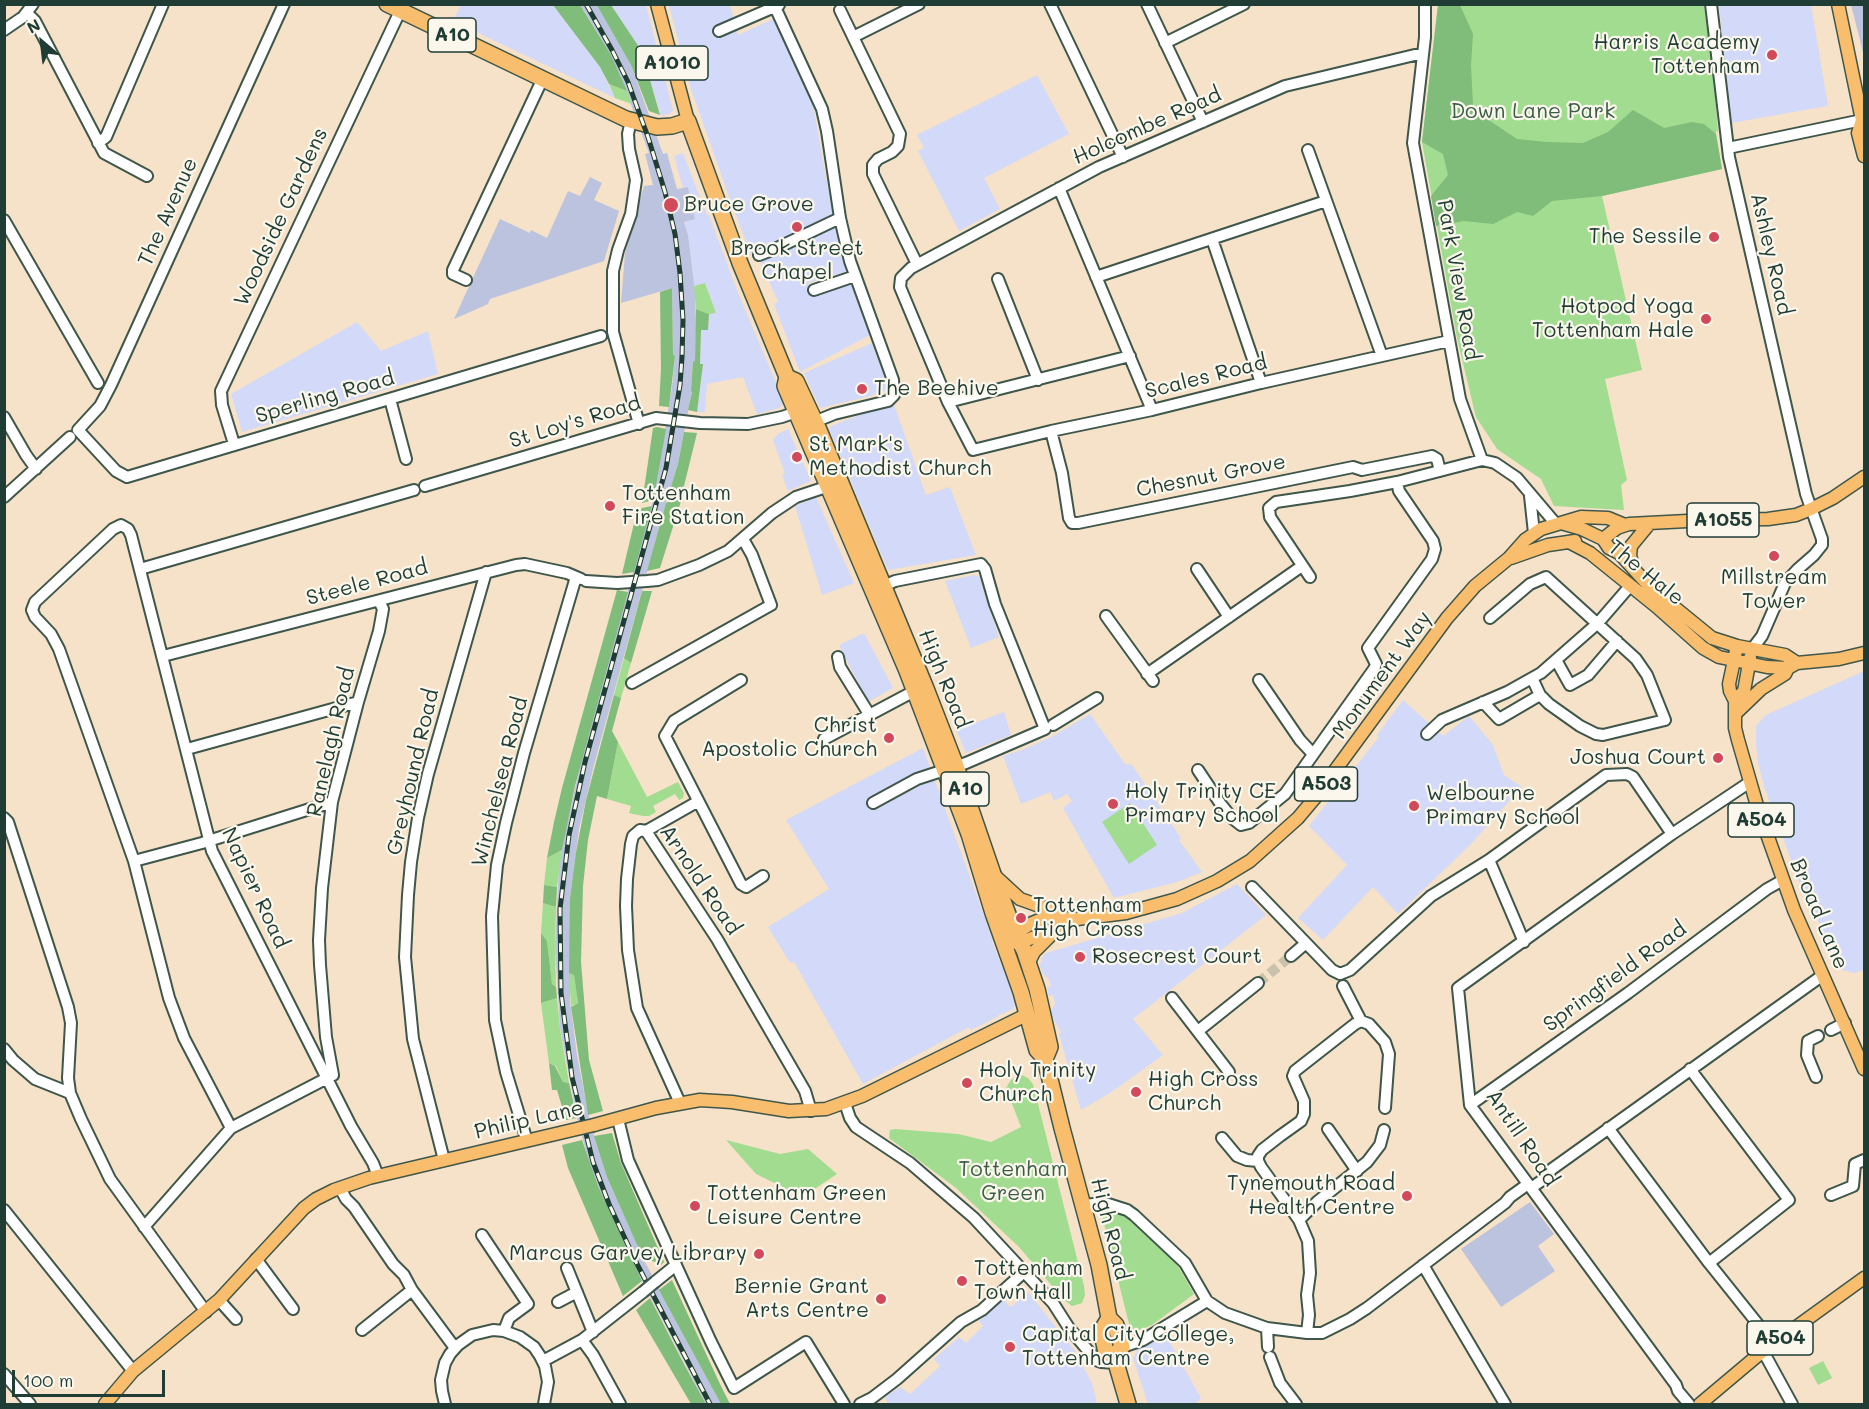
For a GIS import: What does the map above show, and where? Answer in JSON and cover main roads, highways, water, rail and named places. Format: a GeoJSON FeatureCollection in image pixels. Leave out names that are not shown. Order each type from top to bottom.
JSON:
{"type":"FeatureCollection","features":[{"type":"Feature","properties":{"kind":"highway","name":"A10"},"geometry":{"type":"LineString","coordinates":[[396,7],[631,120],[657,127],[672,126],[688,121]]}},
{"type":"Feature","properties":{"kind":"highway","name":"High Road"},"geometry":{"type":"LineString","coordinates":[[688,121],[736,252],[787,377],[785,386],[805,417],[920,688],[1029,962],[1037,1050],[1045,1059],[1099,1265],[1109,1318],[1116,1325],[1118,1355],[1128,1404]]}},
{"type":"Feature","properties":{"kind":"highway","name":"High Road"},"geometry":{"type":"LineString","coordinates":[[951,767],[1003,943],[1034,1011]]}},
{"type":"Feature","properties":{"kind":"main road","name":"High Road"},"geometry":{"type":"LineString","coordinates":[[657,4],[688,121]]}},
{"type":"Feature","properties":{"kind":"main road"},"geometry":{"type":"LineString","coordinates":[[1839,4],[1863,121],[1857,133],[1864,156]]}},
{"type":"Feature","properties":{"kind":"main road","name":"A1055"},"geometry":{"type":"LineString","coordinates":[[1558,523],[1581,517],[1608,518],[1625,525],[1768,519],[1796,515],[1850,488],[1864,477]]}},
{"type":"Feature","properties":{"kind":"main road","name":"The Hale"},"geometry":{"type":"LineString","coordinates":[[1558,523],[1582,529],[1603,541],[1619,553],[1652,589],[1712,638],[1785,656],[1792,665]]}},
{"type":"Feature","properties":{"kind":"main road","name":"Monument Way"},"geometry":{"type":"LineString","coordinates":[[1003,943],[1018,937],[1047,917],[1058,923],[1126,913],[1177,898],[1217,881],[1250,861],[1286,829],[1314,799],[1447,618],[1475,586],[1509,558],[1525,540],[1558,523]]}},
{"type":"Feature","properties":{"kind":"main road"},"geometry":{"type":"LineString","coordinates":[[1635,571],[1630,556],[1631,546],[1650,523]]}},
{"type":"Feature","properties":{"kind":"main road","name":"A1055"},"geometry":{"type":"LineString","coordinates":[[1569,543],[1603,541],[1625,525]]}},
{"type":"Feature","properties":{"kind":"main road"},"geometry":{"type":"LineString","coordinates":[[1603,541],[1614,573]]}},
{"type":"Feature","properties":{"kind":"main road","name":"The Hale"},"geometry":{"type":"LineString","coordinates":[[1569,543],[1590,553],[1666,614],[1703,648],[1719,657],[1767,667],[1839,659],[1864,651]]}},
{"type":"Feature","properties":{"kind":"main road","name":"A503"},"geometry":{"type":"LineString","coordinates":[[1509,558],[1548,545],[1569,543]]}},
{"type":"Feature","properties":{"kind":"main road","name":"Broad Lane"},"geometry":{"type":"LineString","coordinates":[[1736,701],[1729,684],[1737,646]]}},
{"type":"Feature","properties":{"kind":"main road","name":"Broad Lane"},"geometry":{"type":"LineString","coordinates":[[1752,649],[1744,691],[1736,701],[1737,740],[1783,880],[1864,1070]]}},
{"type":"Feature","properties":{"kind":"main road"},"geometry":{"type":"LineString","coordinates":[[1735,714],[1761,689],[1785,674],[1792,665]]}},
{"type":"Feature","properties":{"kind":"main road","name":"A503"},"geometry":{"type":"LineString","coordinates":[[993,874],[1020,899],[1048,909],[1058,923]]}},
{"type":"Feature","properties":{"kind":"main road"},"geometry":{"type":"LineString","coordinates":[[1029,962],[1034,952],[1058,923]]}},
{"type":"Feature","properties":{"kind":"main road","name":"Philip Lane"},"geometry":{"type":"LineString","coordinates":[[105,1404],[133,1371],[219,1300],[304,1208],[316,1199],[340,1188],[378,1176],[680,1103],[711,1100],[789,1111],[826,1109],[844,1103],[1034,1011]]}},
{"type":"Feature","properties":{"kind":"main road","name":"A504"},"geometry":{"type":"LineString","coordinates":[[1700,1404],[1768,1347],[1864,1278]]}},
{"type":"Feature","properties":{"kind":"tunnel"},"geometry":{"type":"LineString","coordinates":[[1258,983],[1291,956]]}},
{"type":"Feature","properties":{"kind":"railway"},"geometry":{"type":"LineString","coordinates":[[586,4],[628,82],[665,192],[675,234],[683,320],[680,385],[666,468],[585,762],[569,835],[560,909],[561,993],[572,1077],[593,1162],[609,1204],[636,1262],[710,1404]]}},
{"type":"Feature","properties":{"kind":"place","name":"Harris Academy Tottenham"},"geometry":{"type":"Point","coordinates":[1772,55]}},
{"type":"Feature","properties":{"kind":"place","name":"Bruce Grove"},"geometry":{"type":"Point","coordinates":[671,205]}},
{"type":"Feature","properties":{"kind":"place","name":"Brook Street Chapel"},"geometry":{"type":"Point","coordinates":[797,227]}},
{"type":"Feature","properties":{"kind":"place","name":"The Sessile"},"geometry":{"type":"Point","coordinates":[1714,237]}},
{"type":"Feature","properties":{"kind":"place","name":"Hotpod Yoga Tottenham Hale"},"geometry":{"type":"Point","coordinates":[1706,319]}},
{"type":"Feature","properties":{"kind":"place","name":"The Beehive"},"geometry":{"type":"Point","coordinates":[862,389]}},
{"type":"Feature","properties":{"kind":"place","name":"St Mark's Methodist Church"},"geometry":{"type":"Point","coordinates":[797,457]}},
{"type":"Feature","properties":{"kind":"place","name":"Tottenham Fire Station"},"geometry":{"type":"Point","coordinates":[610,506]}},
{"type":"Feature","properties":{"kind":"place","name":"Millstream Tower"},"geometry":{"type":"Point","coordinates":[1774,556]}},
{"type":"Feature","properties":{"kind":"place","name":"Christ Apostolic Church"},"geometry":{"type":"Point","coordinates":[889,738]}},
{"type":"Feature","properties":{"kind":"place","name":"Joshua Court"},"geometry":{"type":"Point","coordinates":[1718,758]}},
{"type":"Feature","properties":{"kind":"place","name":"Holy Trinity CE Primary School"},"geometry":{"type":"Point","coordinates":[1113,804]}},
{"type":"Feature","properties":{"kind":"place","name":"Welbourne Primary School"},"geometry":{"type":"Point","coordinates":[1414,806]}},
{"type":"Feature","properties":{"kind":"place","name":"Tottenham High Cross"},"geometry":{"type":"Point","coordinates":[1021,918]}},
{"type":"Feature","properties":{"kind":"place","name":"Rosecrest Court"},"geometry":{"type":"Point","coordinates":[1080,957]}},
{"type":"Feature","properties":{"kind":"place","name":"Holy Trinity Church"},"geometry":{"type":"Point","coordinates":[967,1083]}},
{"type":"Feature","properties":{"kind":"place","name":"High Cross Church"},"geometry":{"type":"Point","coordinates":[1136,1092]}},
{"type":"Feature","properties":{"kind":"place","name":"Tynemouth Road Health Centre"},"geometry":{"type":"Point","coordinates":[1407,1196]}},
{"type":"Feature","properties":{"kind":"place","name":"Tottenham Green Leisure Centre"},"geometry":{"type":"Point","coordinates":[695,1206]}},
{"type":"Feature","properties":{"kind":"place","name":"Marcus Garvey Library"},"geometry":{"type":"Point","coordinates":[759,1254]}},
{"type":"Feature","properties":{"kind":"place","name":"Tottenham Town Hall"},"geometry":{"type":"Point","coordinates":[962,1281]}},
{"type":"Feature","properties":{"kind":"place","name":"Bernie Grant Arts Centre"},"geometry":{"type":"Point","coordinates":[881,1299]}},
{"type":"Feature","properties":{"kind":"place","name":"Capital City College, Tottenham Centre"},"geometry":{"type":"Point","coordinates":[1010,1347]}},
{"type":"Feature","properties":{"kind":"park label","name":"Down Lane Park"},"geometry":{"type":"Point","coordinates":[1533,112]}},
{"type":"Feature","properties":{"kind":"park label","name":"Tottenham Green"},"geometry":{"type":"Point","coordinates":[1013,1182]}}]}
